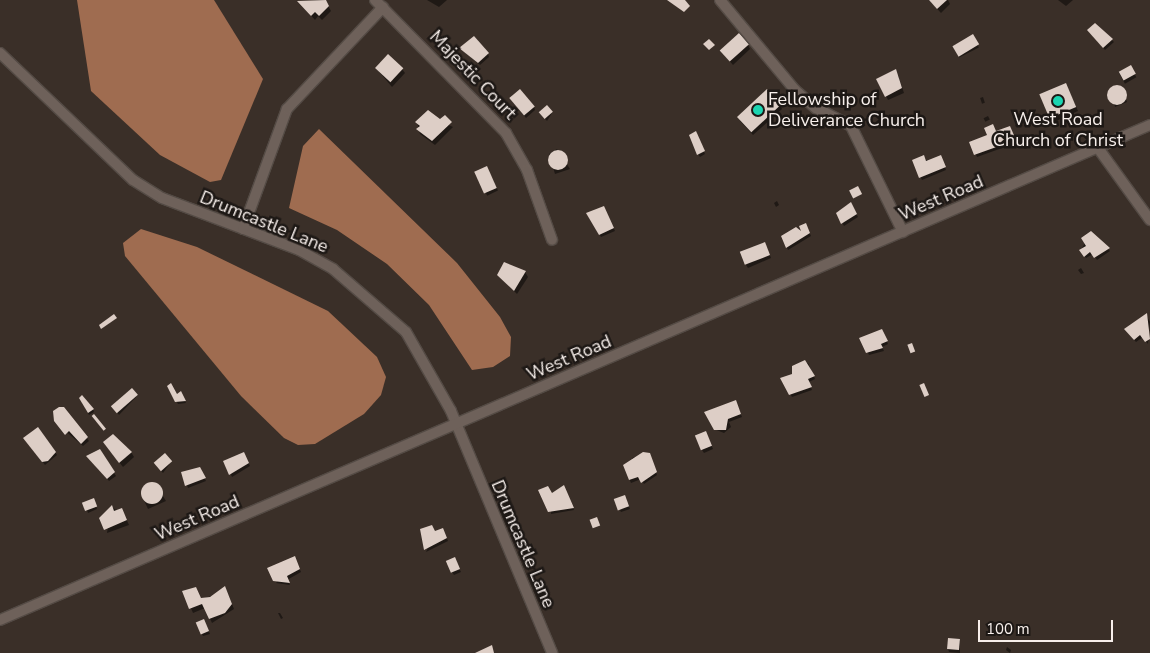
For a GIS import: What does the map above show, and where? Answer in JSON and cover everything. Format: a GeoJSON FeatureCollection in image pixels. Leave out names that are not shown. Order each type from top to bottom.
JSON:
{"type":"FeatureCollection","features":[{"type":"Feature","properties":{"kind":"street"},"geometry":{"type":"LineString","coordinates":[[720,0],[796,90],[816,108],[851,126],[903,232]]}},
{"type":"Feature","properties":{"kind":"street"},"geometry":{"type":"LineString","coordinates":[[243,229],[287,109],[379,4]]}},
{"type":"Feature","properties":{"kind":"street","name":"Majestic Court"},"geometry":{"type":"LineString","coordinates":[[379,4],[506,133],[527,170],[552,240]]}},
{"type":"Feature","properties":{"kind":"street","name":"Drumcastle Lane"},"geometry":{"type":"LineString","coordinates":[[0,53],[118,169],[162,198],[243,229],[333,268],[388,313],[406,332],[456,424],[552,653]]}},
{"type":"Feature","properties":{"kind":"street","name":"West Road"},"geometry":{"type":"LineString","coordinates":[[0,620],[1150,125]]}},
{"type":"Feature","properties":{"kind":"street"},"geometry":{"type":"LineString","coordinates":[[1098,148],[1150,220]]}},
{"type":"Feature","properties":{"kind":"shaded area"},"geometry":{"type":"Polygon","coordinates":[[[77,0],[214,0],[263,79],[221,180],[210,182],[160,155],[91,91],[77,0]]]}},
{"type":"Feature","properties":{"kind":"shaded area"},"geometry":{"type":"Polygon","coordinates":[[[319,129],[457,263],[500,317],[511,337],[510,356],[493,367],[472,370],[429,305],[387,264],[337,230],[289,208],[303,146],[319,129]]]}},
{"type":"Feature","properties":{"kind":"shaded area"},"geometry":{"type":"Polygon","coordinates":[[[141,229],[197,247],[328,311],[377,357],[386,377],[381,395],[364,414],[315,444],[298,445],[284,438],[241,396],[125,256],[123,243],[141,229]]]}},
{"type":"Feature","properties":{"kind":"building"},"geometry":{"type":"Polygon","coordinates":[[[326,0],[329,6],[319,16],[315,12],[311,16],[297,1],[326,0]]]}},
{"type":"Feature","properties":{"kind":"building"},"geometry":{"type":"Polygon","coordinates":[[[667,0],[685,0],[690,6],[684,12],[667,0]]]}},
{"type":"Feature","properties":{"kind":"building"},"geometry":{"type":"Polygon","coordinates":[[[929,0],[947,0],[937,9],[929,0]]]}},
{"type":"Feature","properties":{"kind":"building"},"geometry":{"type":"Polygon","coordinates":[[[1095,23],[1113,39],[1103,48],[1087,30],[1095,23]]]}},
{"type":"Feature","properties":{"kind":"building"},"geometry":{"type":"Polygon","coordinates":[[[739,33],[749,44],[730,62],[720,50],[739,33]]]}},
{"type":"Feature","properties":{"kind":"building"},"geometry":{"type":"Polygon","coordinates":[[[973,34],[979,44],[959,57],[952,46],[973,34]]]}},
{"type":"Feature","properties":{"kind":"building"},"geometry":{"type":"Polygon","coordinates":[[[474,36],[489,53],[478,63],[459,48],[474,36]]]}},
{"type":"Feature","properties":{"kind":"building"},"geometry":{"type":"Polygon","coordinates":[[[709,39],[715,45],[709,50],[703,44],[709,39]]]}},
{"type":"Feature","properties":{"kind":"building"},"geometry":{"type":"Polygon","coordinates":[[[388,54],[403,68],[390,82],[375,68],[388,54]]]}},
{"type":"Feature","properties":{"kind":"building"},"geometry":{"type":"Polygon","coordinates":[[[1131,65],[1136,74],[1124,81],[1119,72],[1131,65]]]}},
{"type":"Feature","properties":{"kind":"building"},"geometry":{"type":"Polygon","coordinates":[[[896,69],[902,88],[885,97],[876,79],[896,69]]]}},
{"type":"Feature","properties":{"kind":"building","name":"West Road Church of Christ"},"geometry":{"type":"Polygon","coordinates":[[[1066,83],[1076,107],[1049,118],[1039,94],[1066,83]]]}},
{"type":"Feature","properties":{"kind":"building"},"geometry":{"type":"Polygon","coordinates":[[[1117,85],[1124,88],[1127,95],[1124,102],[1117,105],[1110,102],[1107,95],[1110,88],[1117,85]]]}},
{"type":"Feature","properties":{"kind":"building"},"geometry":{"type":"Polygon","coordinates":[[[520,89],[535,107],[524,116],[509,98],[520,89]]]}},
{"type":"Feature","properties":{"kind":"building","name":"Fellowship of Deliverance Church"},"geometry":{"type":"Polygon","coordinates":[[[767,89],[781,104],[751,132],[737,117],[767,89]]]}},
{"type":"Feature","properties":{"kind":"building"},"geometry":{"type":"Polygon","coordinates":[[[547,105],[553,112],[545,119],[539,112],[547,105]]]}},
{"type":"Feature","properties":{"kind":"building"},"geometry":{"type":"Polygon","coordinates":[[[428,110],[440,119],[445,115],[452,122],[432,141],[416,129],[420,126],[415,122],[428,110]]]}},
{"type":"Feature","properties":{"kind":"building"},"geometry":{"type":"Polygon","coordinates":[[[993,124],[996,131],[1010,126],[1016,140],[974,155],[969,142],[987,135],[984,128],[993,124]]]}},
{"type":"Feature","properties":{"kind":"building"},"geometry":{"type":"Polygon","coordinates":[[[696,131],[705,151],[697,155],[689,135],[696,131]]]}},
{"type":"Feature","properties":{"kind":"building"},"geometry":{"type":"Polygon","coordinates":[[[554,150],[562,150],[568,156],[568,164],[562,170],[554,170],[548,164],[548,156],[554,150]]]}},
{"type":"Feature","properties":{"kind":"building"},"geometry":{"type":"Polygon","coordinates":[[[924,155],[926,161],[941,155],[946,167],[919,178],[912,160],[924,155]]]}},
{"type":"Feature","properties":{"kind":"building"},"geometry":{"type":"Polygon","coordinates":[[[487,166],[497,188],[484,194],[474,172],[487,166]]]}},
{"type":"Feature","properties":{"kind":"building"},"geometry":{"type":"Polygon","coordinates":[[[858,186],[862,194],[853,199],[849,191],[858,186]]]}},
{"type":"Feature","properties":{"kind":"building"},"geometry":{"type":"Polygon","coordinates":[[[851,202],[857,214],[841,224],[836,213],[851,202]]]}},
{"type":"Feature","properties":{"kind":"building"},"geometry":{"type":"Polygon","coordinates":[[[604,206],[614,228],[599,235],[586,213],[604,206]]]}},
{"type":"Feature","properties":{"kind":"building"},"geometry":{"type":"Polygon","coordinates":[[[806,223],[810,233],[786,248],[781,236],[796,227],[801,231],[799,226],[806,223]]]}},
{"type":"Feature","properties":{"kind":"building"},"geometry":{"type":"Polygon","coordinates":[[[1091,231],[1110,248],[1094,258],[1090,252],[1084,257],[1079,250],[1086,246],[1081,238],[1091,231]]]}},
{"type":"Feature","properties":{"kind":"building"},"geometry":{"type":"Polygon","coordinates":[[[765,242],[770,255],[745,265],[740,252],[765,242]]]}},
{"type":"Feature","properties":{"kind":"building"},"geometry":{"type":"Polygon","coordinates":[[[504,262],[526,271],[514,291],[497,275],[504,262]]]}},
{"type":"Feature","properties":{"kind":"building"},"geometry":{"type":"Polygon","coordinates":[[[1147,313],[1150,339],[1145,342],[1140,335],[1134,340],[1124,329],[1147,313]]]}},
{"type":"Feature","properties":{"kind":"building"},"geometry":{"type":"Polygon","coordinates":[[[114,314],[117,318],[101,329],[99,325],[114,314]]]}},
{"type":"Feature","properties":{"kind":"building"},"geometry":{"type":"Polygon","coordinates":[[[882,329],[888,341],[881,344],[883,348],[866,353],[859,338],[882,329]]]}},
{"type":"Feature","properties":{"kind":"building"},"geometry":{"type":"Polygon","coordinates":[[[912,343],[915,351],[911,353],[907,345],[912,343]]]}},
{"type":"Feature","properties":{"kind":"building"},"geometry":{"type":"Polygon","coordinates":[[[805,360],[815,376],[808,379],[812,387],[789,395],[780,378],[792,374],[792,366],[805,360]]]}},
{"type":"Feature","properties":{"kind":"building"},"geometry":{"type":"Polygon","coordinates":[[[171,383],[177,394],[181,391],[186,401],[175,402],[167,386],[171,383]]]}},
{"type":"Feature","properties":{"kind":"building"},"geometry":{"type":"Polygon","coordinates":[[[924,383],[929,395],[924,397],[919,385],[924,383]]]}},
{"type":"Feature","properties":{"kind":"building"},"geometry":{"type":"Polygon","coordinates":[[[132,388],[138,395],[117,413],[111,406],[132,388]]]}},
{"type":"Feature","properties":{"kind":"building"},"geometry":{"type":"Polygon","coordinates":[[[82,395],[94,409],[88,413],[79,398],[82,395]]]}},
{"type":"Feature","properties":{"kind":"building"},"geometry":{"type":"Polygon","coordinates":[[[736,400],[741,414],[728,419],[726,430],[714,430],[704,412],[736,400]]]}},
{"type":"Feature","properties":{"kind":"building"},"geometry":{"type":"Polygon","coordinates":[[[59,407],[64,407],[88,437],[81,444],[69,431],[65,435],[54,421],[53,411],[59,407]]]}},
{"type":"Feature","properties":{"kind":"building"},"geometry":{"type":"Polygon","coordinates":[[[94,414],[106,429],[104,431],[92,416],[94,414]]]}},
{"type":"Feature","properties":{"kind":"building"},"geometry":{"type":"Polygon","coordinates":[[[38,427],[56,452],[48,461],[42,462],[23,438],[38,427]]]}},
{"type":"Feature","properties":{"kind":"building"},"geometry":{"type":"Polygon","coordinates":[[[706,431],[712,446],[701,450],[695,435],[706,431]]]}},
{"type":"Feature","properties":{"kind":"building"},"geometry":{"type":"Polygon","coordinates":[[[113,434],[132,452],[119,463],[103,442],[113,434]]]}},
{"type":"Feature","properties":{"kind":"building"},"geometry":{"type":"Polygon","coordinates":[[[100,449],[115,472],[107,479],[86,456],[100,449]]]}},
{"type":"Feature","properties":{"kind":"building"},"geometry":{"type":"Polygon","coordinates":[[[244,452],[249,463],[229,475],[223,461],[244,452]]]}},
{"type":"Feature","properties":{"kind":"building"},"geometry":{"type":"Polygon","coordinates":[[[643,452],[650,453],[657,472],[641,483],[638,477],[629,480],[623,465],[643,452]]]}},
{"type":"Feature","properties":{"kind":"building"},"geometry":{"type":"Polygon","coordinates":[[[165,453],[172,461],[161,471],[154,463],[165,453]]]}},
{"type":"Feature","properties":{"kind":"building"},"geometry":{"type":"Polygon","coordinates":[[[200,467],[206,478],[185,486],[181,472],[200,467]]]}},
{"type":"Feature","properties":{"kind":"building"},"geometry":{"type":"Polygon","coordinates":[[[152,482],[160,485],[163,493],[160,501],[152,504],[144,501],[141,493],[144,485],[152,482]]]}},
{"type":"Feature","properties":{"kind":"building"},"geometry":{"type":"Polygon","coordinates":[[[564,485],[574,508],[548,512],[538,490],[548,486],[552,493],[564,485]]]}},
{"type":"Feature","properties":{"kind":"building"},"geometry":{"type":"Polygon","coordinates":[[[625,495],[629,506],[618,510],[614,499],[625,495]]]}},
{"type":"Feature","properties":{"kind":"building"},"geometry":{"type":"Polygon","coordinates":[[[94,498],[97,506],[85,511],[82,503],[94,498]]]}},
{"type":"Feature","properties":{"kind":"building"},"geometry":{"type":"Polygon","coordinates":[[[112,505],[114,511],[122,508],[127,520],[104,530],[99,518],[112,505]]]}},
{"type":"Feature","properties":{"kind":"building"},"geometry":{"type":"Polygon","coordinates":[[[597,517],[600,525],[593,528],[590,520],[597,517]]]}},
{"type":"Feature","properties":{"kind":"building"},"geometry":{"type":"Polygon","coordinates":[[[432,525],[435,531],[443,528],[447,538],[424,550],[420,529],[432,525]]]}},
{"type":"Feature","properties":{"kind":"building"},"geometry":{"type":"Polygon","coordinates":[[[295,556],[300,569],[287,576],[290,583],[273,581],[267,568],[295,556]]]}},
{"type":"Feature","properties":{"kind":"building"},"geometry":{"type":"Polygon","coordinates":[[[455,557],[460,569],[451,573],[446,561],[455,557]]]}},
{"type":"Feature","properties":{"kind":"building"},"geometry":{"type":"Polygon","coordinates":[[[225,586],[232,604],[225,613],[209,619],[202,604],[189,609],[182,591],[196,587],[201,598],[210,597],[225,586]]]}},
{"type":"Feature","properties":{"kind":"building"},"geometry":{"type":"Polygon","coordinates":[[[204,619],[209,631],[201,634],[196,623],[204,619]]]}},
{"type":"Feature","properties":{"kind":"building"},"geometry":{"type":"Polygon","coordinates":[[[948,638],[960,639],[959,650],[947,649],[948,638]]]}},
{"type":"Feature","properties":{"kind":"building"},"geometry":{"type":"Polygon","coordinates":[[[492,645],[494,653],[475,653],[492,645]]]}},
{"type":"Feature","properties":{"kind":"place","name":"West Road Church of Christ"},"geometry":{"type":"Point","coordinates":[1058,101]}},
{"type":"Feature","properties":{"kind":"place","name":"Fellowship of Deliverance Church"},"geometry":{"type":"Point","coordinates":[758,110]}}]}
